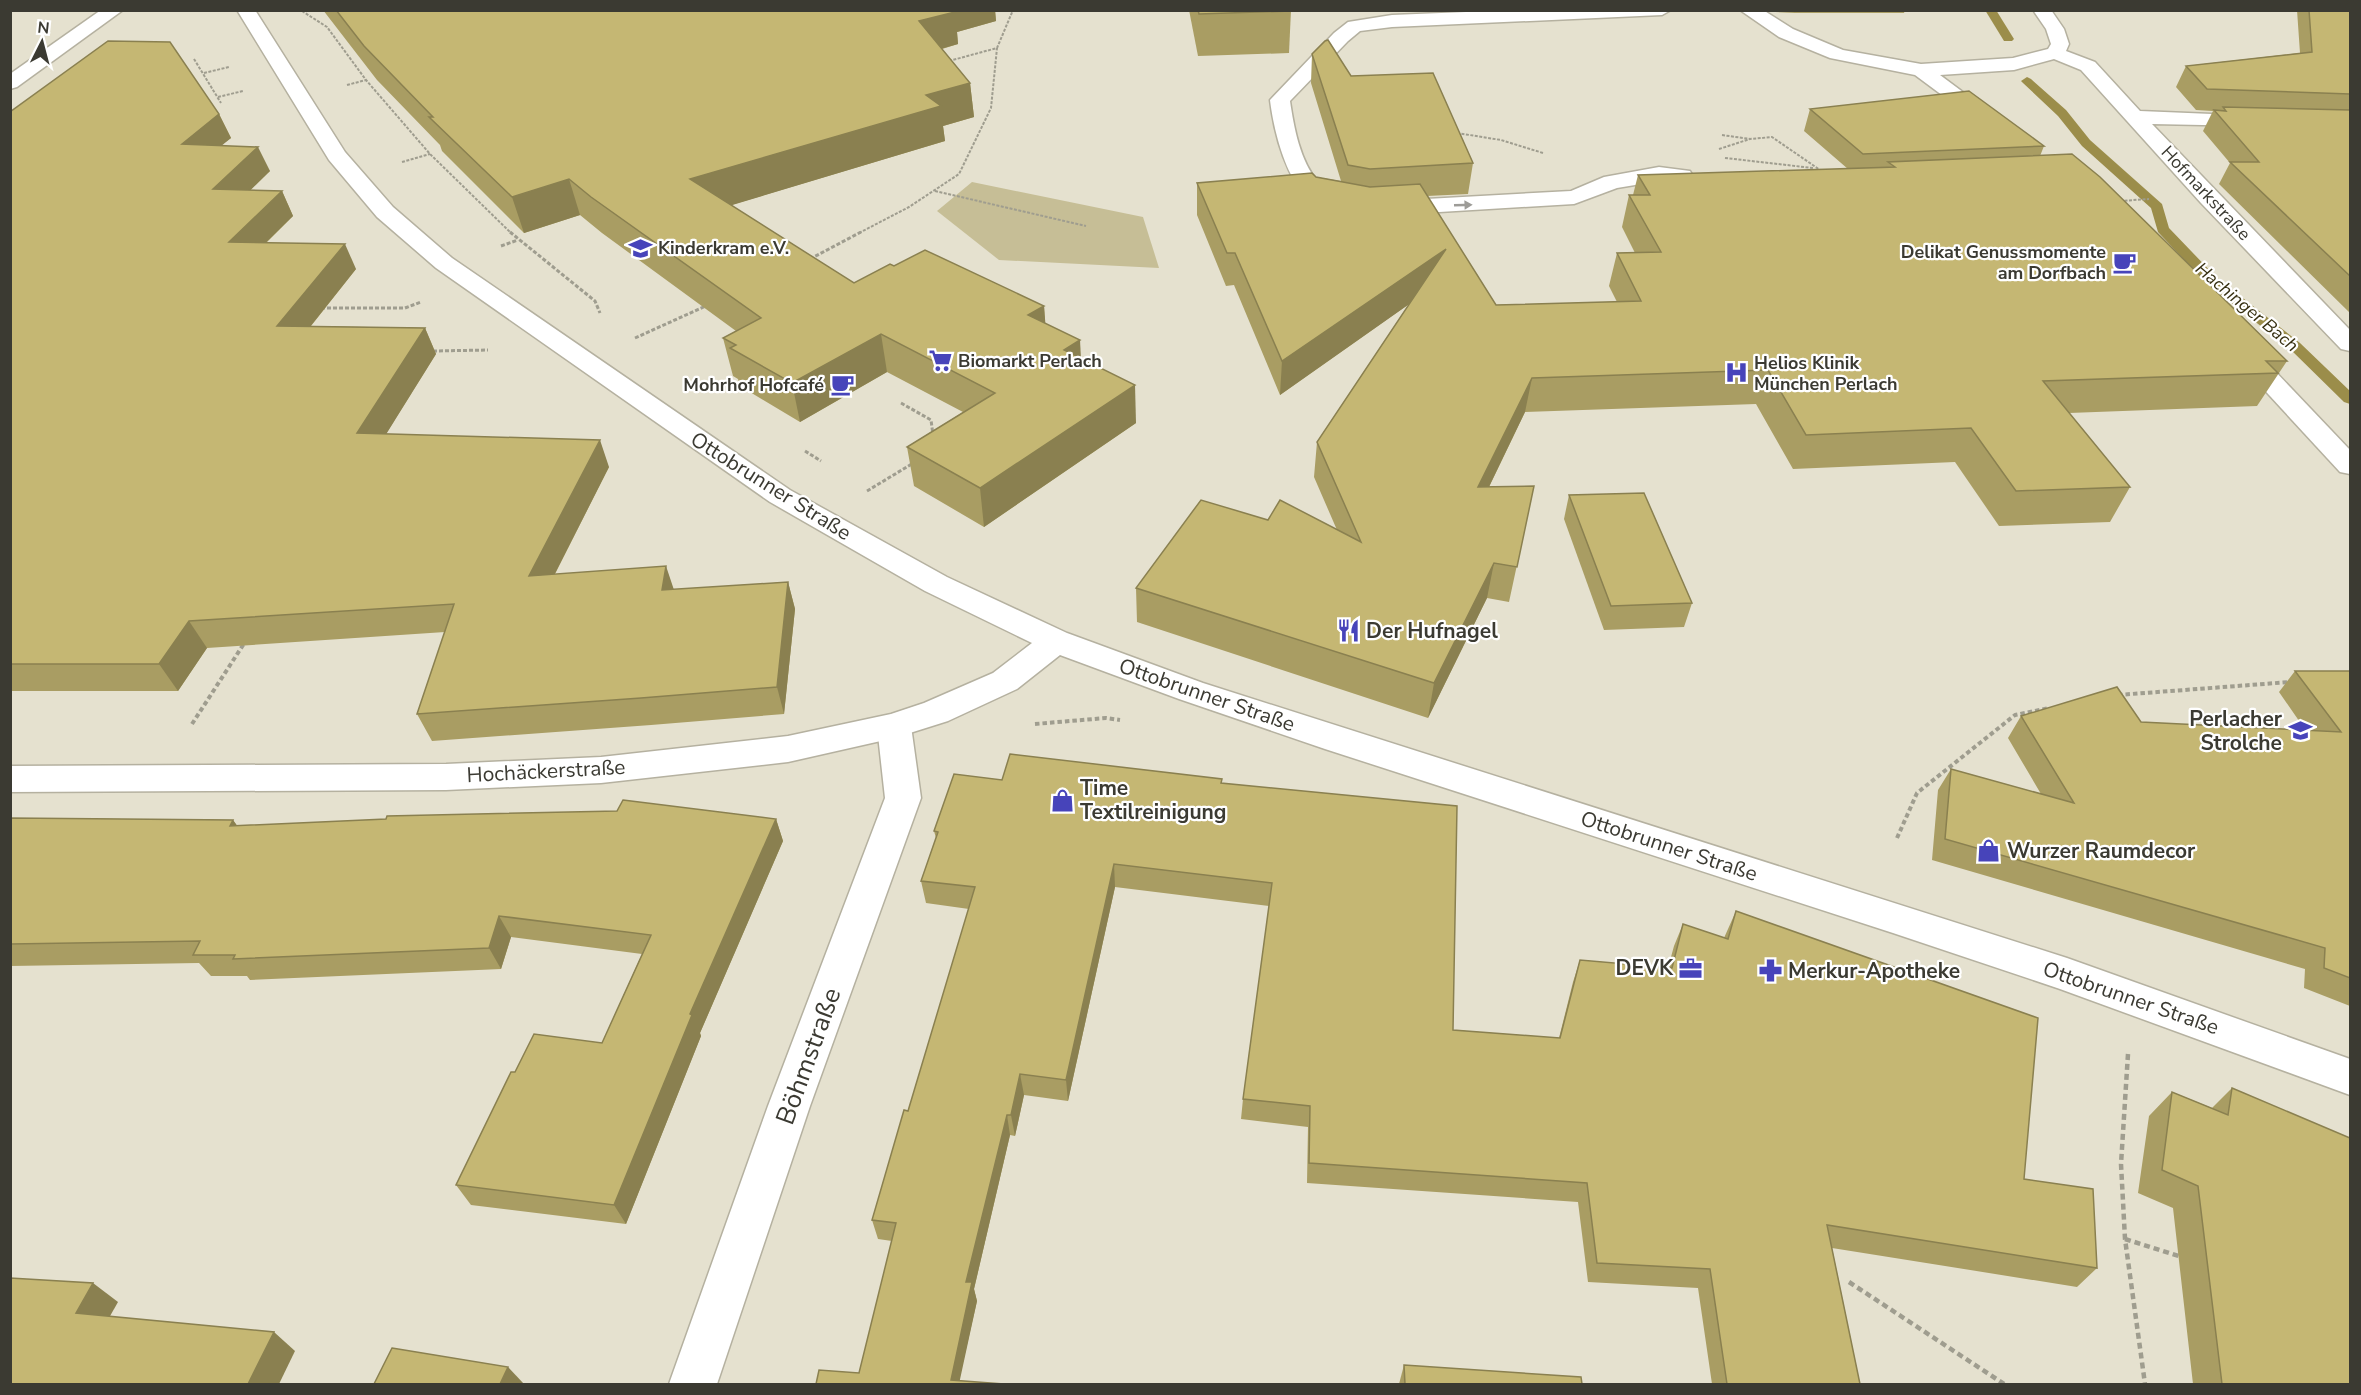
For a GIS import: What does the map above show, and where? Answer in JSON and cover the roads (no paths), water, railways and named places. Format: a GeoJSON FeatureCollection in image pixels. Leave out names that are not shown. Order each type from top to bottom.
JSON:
{"type":"FeatureCollection","features":[{"type":"Feature","properties":{"kind":"street"},"geometry":{"type":"LineString","coordinates":[[10,82],[114,10]]}},
{"type":"Feature","properties":{"kind":"street","name":"Ottobrunner Straße"},"geometry":{"type":"LineString","coordinates":[[246,10],[337,155],[385,212],[444,263],[780,496],[936,584],[1056,641],[1191,691],[2045,967],[2350,1077]]}},
{"type":"Feature","properties":{"kind":"street"},"geometry":{"type":"LineString","coordinates":[[1662,10],[1392,21],[1355,26],[1341,37],[1280,100],[1281,122],[1305,182],[1322,201],[1362,208],[1479,204],[1574,196],[1612,182],[1659,174],[1706,178]]}},
{"type":"Feature","properties":{"kind":"street"},"geometry":{"type":"LineString","coordinates":[[1749,10],[1786,33],[1837,54],[1921,70],[2014,64],[2055,53],[2060,44],[2055,29],[2042,10]]}},
{"type":"Feature","properties":{"kind":"street","name":"Hofmarkstraße"},"geometry":{"type":"LineString","coordinates":[[2055,53],[2088,66],[2350,344]]}},
{"type":"Feature","properties":{"kind":"street"},"geometry":{"type":"LineString","coordinates":[[1921,70],[2007,134]]}},
{"type":"Feature","properties":{"kind":"street"},"geometry":{"type":"LineString","coordinates":[[2135,117],[2279,121]]}},
{"type":"Feature","properties":{"kind":"street"},"geometry":{"type":"LineString","coordinates":[[2224,332],[2350,466]]}},
{"type":"Feature","properties":{"kind":"street","name":"Hochäckerstraße"},"geometry":{"type":"LineString","coordinates":[[10,779],[411,778],[601,770],[788,749],[894,726],[936,712],[1005,681],[1056,641]]}},
{"type":"Feature","properties":{"kind":"street","name":"Böhmstraße"},"geometry":{"type":"LineString","coordinates":[[693,1384],[785,1117],[903,798],[894,726]]}},
{"type":"Feature","properties":{"kind":"waterway","name":"Hachinger Bach"},"geometry":{"type":"LineString","coordinates":[[1990,10],[2008,39]]}},
{"type":"Feature","properties":{"kind":"waterway","name":"Hachinger Bach"},"geometry":{"type":"LineString","coordinates":[[2027,81],[2062,113],[2086,143],[2157,207],[2163,229],[2211,280],[2295,346],[2350,399]]}},
{"type":"Feature","properties":{"kind":"place","name":"Kinderkram e.V."},"geometry":{"type":"Point","coordinates":[640,248]}},
{"type":"Feature","properties":{"kind":"place","name":"Delikat Genussmomente am Dorfbach"},"geometry":{"type":"Point","coordinates":[2124,262]}},
{"type":"Feature","properties":{"kind":"place","name":"Biomarkt Perlach"},"geometry":{"type":"Point","coordinates":[940,361]}},
{"type":"Feature","properties":{"kind":"place","name":"Helios Klinik München Perlach"},"geometry":{"type":"Point","coordinates":[1736,373]}},
{"type":"Feature","properties":{"kind":"place","name":"Mohrhof Hofcafé"},"geometry":{"type":"Point","coordinates":[842,385]}},
{"type":"Feature","properties":{"kind":"place","name":"Der Hufnagel"},"geometry":{"type":"Point","coordinates":[1348,631]}},
{"type":"Feature","properties":{"kind":"place","name":"Perlacher Strolche"},"geometry":{"type":"Point","coordinates":[2300,731]}},
{"type":"Feature","properties":{"kind":"place","name":"Time Textilreinigung"},"geometry":{"type":"Point","coordinates":[1062,800]}},
{"type":"Feature","properties":{"kind":"place","name":"Wurzer Raumdecor"},"geometry":{"type":"Point","coordinates":[1989,851]}},
{"type":"Feature","properties":{"kind":"place","name":"DEVK"},"geometry":{"type":"Point","coordinates":[1691,968]}},
{"type":"Feature","properties":{"kind":"place","name":"Merkur-Apotheke"},"geometry":{"type":"Point","coordinates":[1770,971]}}]}
